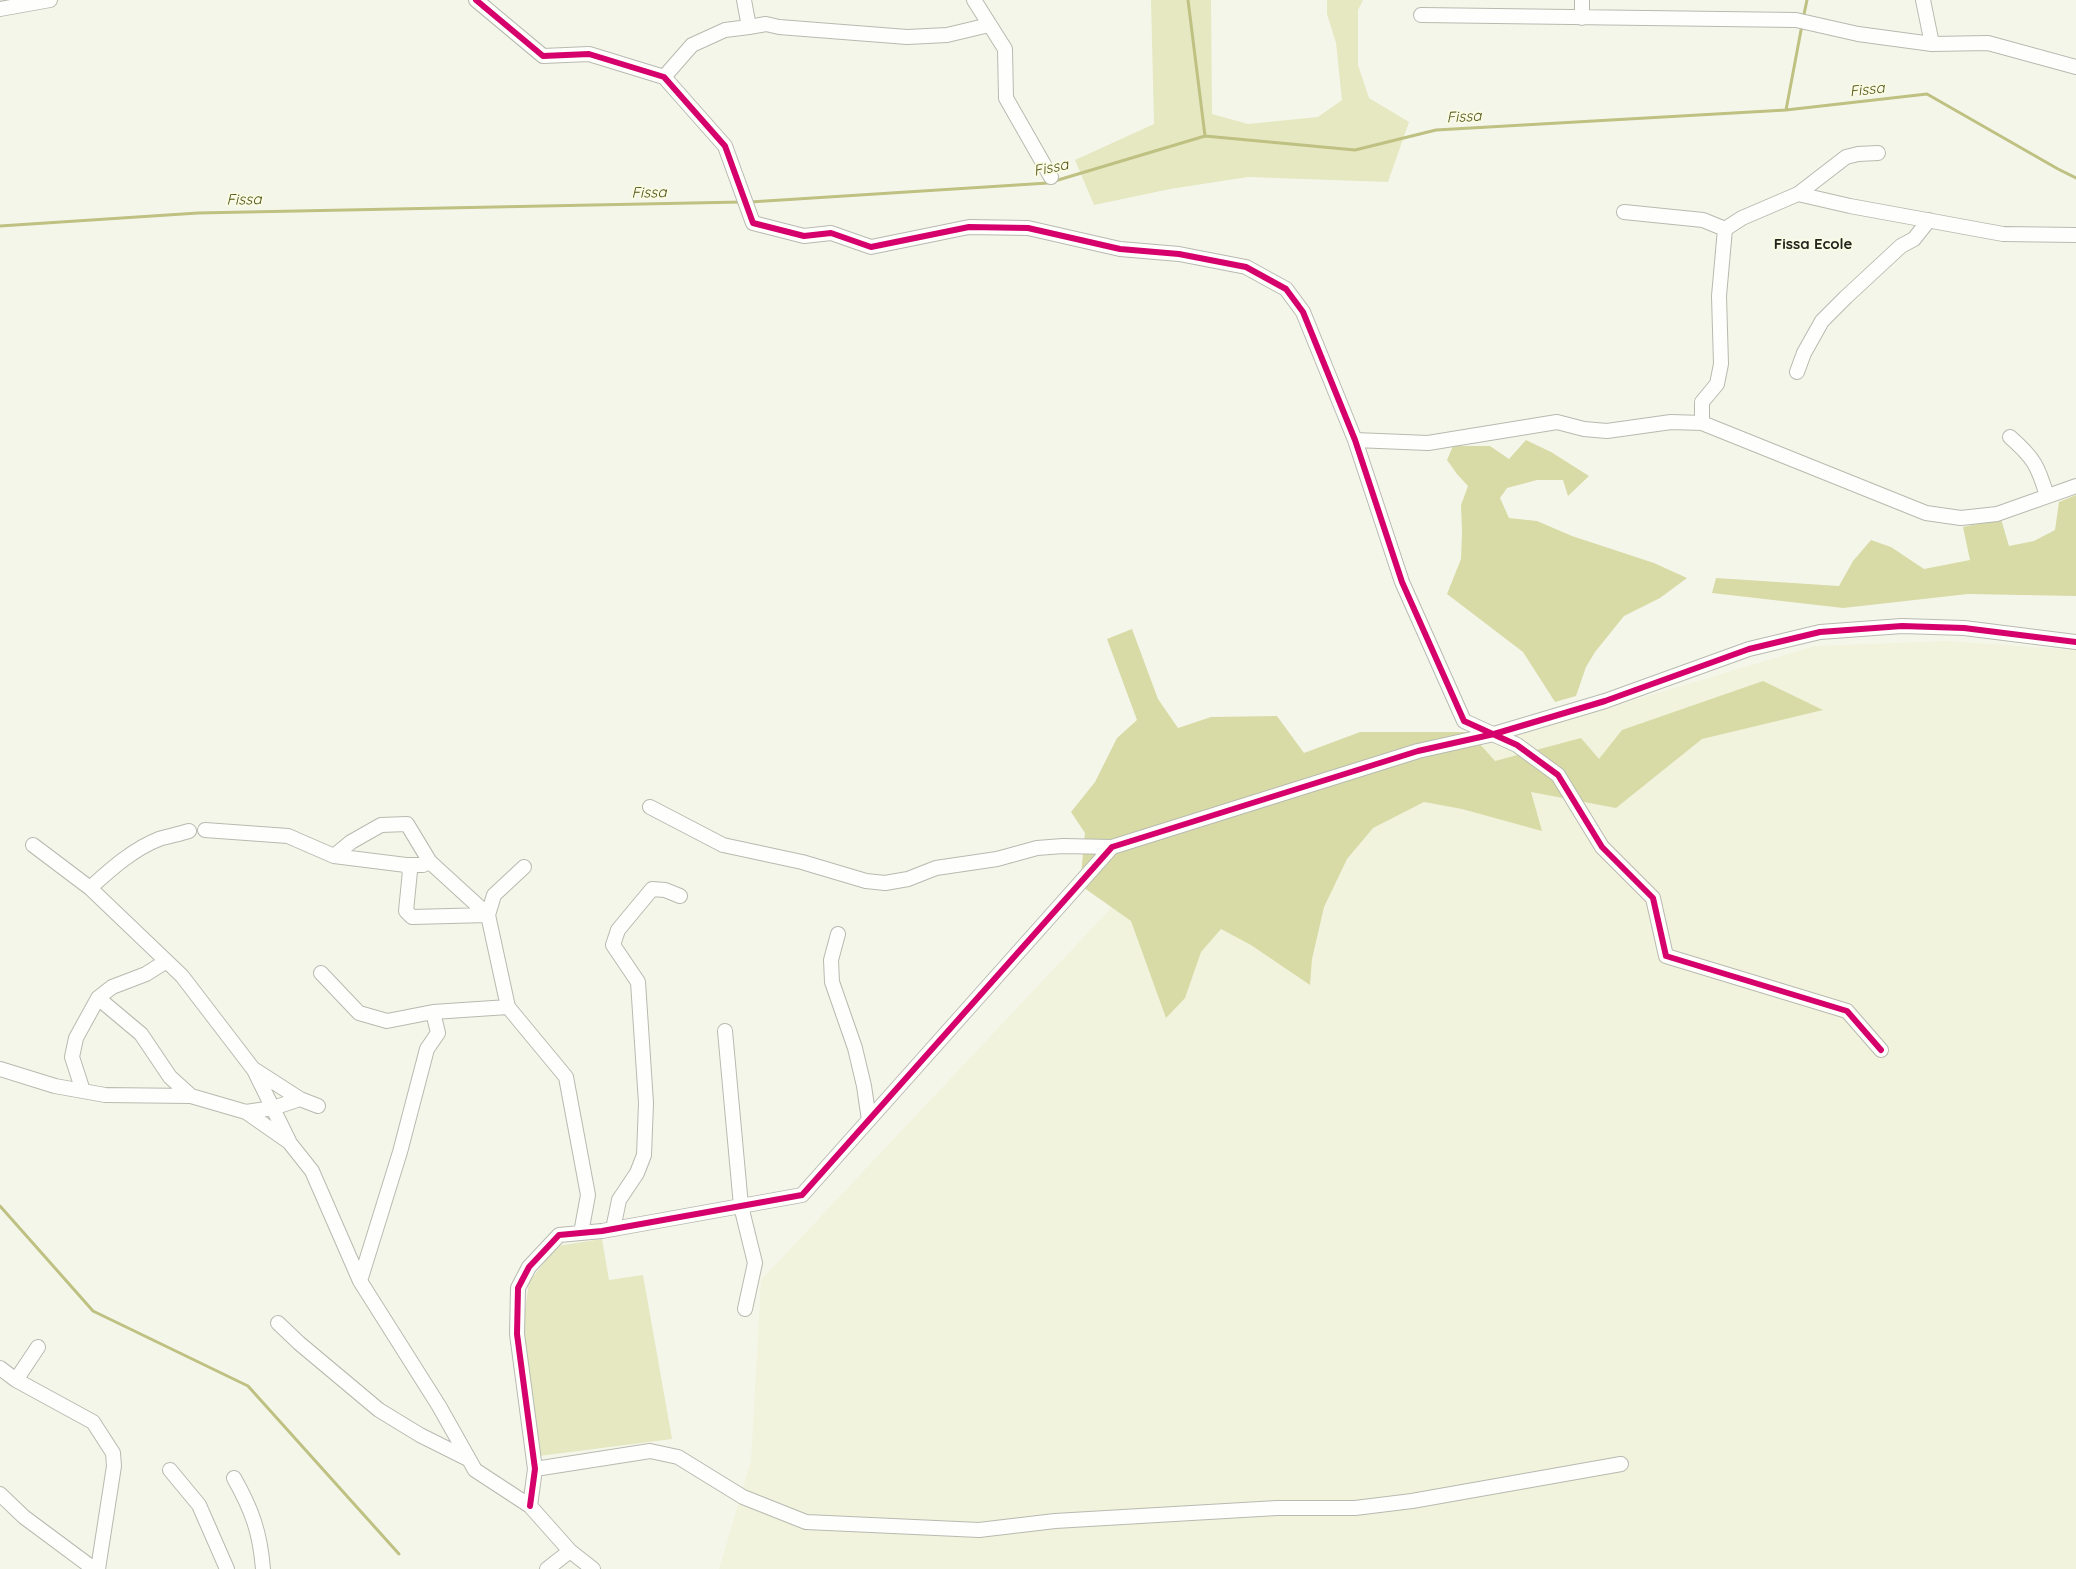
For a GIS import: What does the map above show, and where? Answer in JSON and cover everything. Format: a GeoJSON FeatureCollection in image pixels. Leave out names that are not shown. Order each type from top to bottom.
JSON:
{"type":"FeatureCollection","features":[{"type":"Feature","properties":{"kind":"street"},"geometry":{"type":"LineString","coordinates":[[0,9],[50,0]]}},
{"type":"Feature","properties":{"kind":"street"},"geometry":{"type":"LineString","coordinates":[[476,0],[543,56],[589,54],[664,78],[725,146],[753,223],[804,236],[831,233],[871,247],[969,227],[1028,228],[1120,249],[1179,254],[1246,267],[1286,289],[1303,312],[1355,440],[1402,582],[1464,721],[1517,745],[1558,775],[1602,847],[1653,898],[1666,956],[1847,1011],[1881,1050]]}},
{"type":"Feature","properties":{"kind":"street"},"geometry":{"type":"LineString","coordinates":[[744,0],[749,27]]}},
{"type":"Feature","properties":{"kind":"street"},"geometry":{"type":"LineString","coordinates":[[974,0],[1005,49],[1006,98],[1051,177]]}},
{"type":"Feature","properties":{"kind":"street"},"geometry":{"type":"LineString","coordinates":[[1582,0],[1582,18]]}},
{"type":"Feature","properties":{"kind":"street"},"geometry":{"type":"LineString","coordinates":[[1924,0],[1932,44]]}},
{"type":"Feature","properties":{"kind":"street"},"geometry":{"type":"LineString","coordinates":[[1421,15],[1796,20],[1858,34],[1932,44],[1988,43],[2076,67]]}},
{"type":"Feature","properties":{"kind":"street"},"geometry":{"type":"LineString","coordinates":[[664,78],[692,45],[725,30],[766,24],[779,27],[907,36],[947,35],[989,24]]}},
{"type":"Feature","properties":{"kind":"street"},"geometry":{"type":"LineString","coordinates":[[1725,229],[1742,218],[1798,194],[1846,157],[1878,153]]}},
{"type":"Feature","properties":{"kind":"street"},"geometry":{"type":"LineString","coordinates":[[1798,194],[1850,206],[2003,234],[2076,235]]}},
{"type":"Feature","properties":{"kind":"street"},"geometry":{"type":"LineString","coordinates":[[1624,212],[1703,220],[1725,229]]}},
{"type":"Feature","properties":{"kind":"street"},"geometry":{"type":"LineString","coordinates":[[1797,372],[1804,353],[1822,321],[1846,296],[1902,246],[1914,239],[1929,220]]}},
{"type":"Feature","properties":{"kind":"street"},"geometry":{"type":"LineString","coordinates":[[1702,423],[1702,402],[1717,384],[1721,364],[1719,296],[1725,229]]}},
{"type":"Feature","properties":{"kind":"street"},"geometry":{"type":"LineString","coordinates":[[1355,440],[1428,443],[1557,422],[1584,430],[1607,431],[1671,422],[1702,423],[1926,514],[1961,518],[1997,514],[2076,486]]}},
{"type":"Feature","properties":{"kind":"street"},"geometry":{"type":"LineString","coordinates":[[2010,437],[2029,454],[2039,470],[2047,496]]}},
{"type":"Feature","properties":{"kind":"street"},"geometry":{"type":"LineString","coordinates":[[650,807],[723,845],[802,862],[866,881],[885,883],[908,879],[936,868],[997,859],[1037,848],[1063,846],[1112,847],[1418,751],[1494,734],[1605,702],[1749,649],[1820,632],[1902,626],[1964,628],[2076,642]]}},
{"type":"Feature","properties":{"kind":"street"},"geometry":{"type":"LineString","coordinates":[[334,856],[351,842],[381,825],[407,824],[430,862],[488,915]]}},
{"type":"Feature","properties":{"kind":"street"},"geometry":{"type":"LineString","coordinates":[[205,830],[288,836],[334,856],[406,865],[423,865],[430,862]]}},
{"type":"Feature","properties":{"kind":"street"},"geometry":{"type":"LineString","coordinates":[[90,888],[106,873],[142,848],[159,839],[189,831]]}},
{"type":"Feature","properties":{"kind":"street"},"geometry":{"type":"LineString","coordinates":[[33,845],[90,888],[182,976],[254,1070],[289,1142],[312,1171],[360,1282],[439,1406],[475,1470],[530,1506],[570,1550],[593,1569]]}},
{"type":"Feature","properties":{"kind":"street"},"geometry":{"type":"LineString","coordinates":[[530,1506],[535,1469],[516,1334],[518,1288],[529,1268],[559,1235],[614,1229],[802,1195],[1112,847]]}},
{"type":"Feature","properties":{"kind":"street"},"geometry":{"type":"LineString","coordinates":[[406,865],[410,871],[406,911],[412,917],[488,915]]}},
{"type":"Feature","properties":{"kind":"street"},"geometry":{"type":"LineString","coordinates":[[524,867],[494,896],[488,915],[508,1007],[566,1077],[588,1195],[581,1233]]}},
{"type":"Feature","properties":{"kind":"street"},"geometry":{"type":"LineString","coordinates":[[614,1229],[619,1200],[637,1172],[644,1154],[646,1102],[638,982],[614,945],[618,930],[652,889],[666,890],[680,896]]}},
{"type":"Feature","properties":{"kind":"street"},"geometry":{"type":"LineString","coordinates":[[838,934],[831,960],[832,982],[855,1048],[864,1086],[868,1120]]}},
{"type":"Feature","properties":{"kind":"street"},"geometry":{"type":"LineString","coordinates":[[83,1091],[72,1057],[76,1038],[98,998],[112,986],[146,974],[166,962]]}},
{"type":"Feature","properties":{"kind":"street"},"geometry":{"type":"LineString","coordinates":[[321,974],[359,1013],[387,1021],[433,1012],[508,1007]]}},
{"type":"Feature","properties":{"kind":"street"},"geometry":{"type":"LineString","coordinates":[[98,998],[141,1034],[170,1077],[191,1096]]}},
{"type":"Feature","properties":{"kind":"street"},"geometry":{"type":"LineString","coordinates":[[360,1282],[400,1152],[427,1049],[438,1033],[433,1012]]}},
{"type":"Feature","properties":{"kind":"street"},"geometry":{"type":"LineString","coordinates":[[725,1031],[741,1206],[756,1263],[745,1309]]}},
{"type":"Feature","properties":{"kind":"street"},"geometry":{"type":"LineString","coordinates":[[0,1069],[55,1086],[105,1095],[191,1096],[246,1112],[289,1142]]}},
{"type":"Feature","properties":{"kind":"street"},"geometry":{"type":"LineString","coordinates":[[254,1070],[300,1099],[318,1106]]}},
{"type":"Feature","properties":{"kind":"street"},"geometry":{"type":"LineString","coordinates":[[246,1112],[273,1108],[300,1099]]}},
{"type":"Feature","properties":{"kind":"street"},"geometry":{"type":"LineString","coordinates":[[278,1323],[379,1410],[420,1435],[468,1459]]}},
{"type":"Feature","properties":{"kind":"street"},"geometry":{"type":"LineString","coordinates":[[16,1380],[38,1347]]}},
{"type":"Feature","properties":{"kind":"street"},"geometry":{"type":"LineString","coordinates":[[0,1368],[16,1380],[93,1422],[112,1454],[114,1466],[98,1569]]}},
{"type":"Feature","properties":{"kind":"street"},"geometry":{"type":"LineString","coordinates":[[535,1469],[650,1451],[678,1457],[743,1497],[806,1522],[979,1530],[1055,1521],[1277,1508],[1356,1508],[1412,1501],[1621,1464]]}},
{"type":"Feature","properties":{"kind":"street"},"geometry":{"type":"LineString","coordinates":[[170,1470],[199,1505],[227,1569]]}},
{"type":"Feature","properties":{"kind":"street"},"geometry":{"type":"LineString","coordinates":[[234,1478],[250,1507],[256,1524],[261,1541],[263,1569]]}},
{"type":"Feature","properties":{"kind":"street"},"geometry":{"type":"LineString","coordinates":[[0,1494],[24,1517],[94,1569]]}},
{"type":"Feature","properties":{"kind":"street"},"geometry":{"type":"LineString","coordinates":[[547,1569],[570,1550]]}},
{"type":"Feature","properties":{"kind":"shaded area"},"geometry":{"type":"Polygon","coordinates":[[[1947,641],[2076,650],[2076,1569],[719,1569],[751,1461],[761,1280],[1143,874],[1427,762],[1815,646],[1947,641]]]}},
{"type":"Feature","properties":{"kind":"green space"},"geometry":{"type":"Polygon","coordinates":[[[1151,0],[1211,0],[1212,114],[1248,124],[1318,117],[1342,100],[1336,43],[1327,14],[1327,0],[1363,0],[1358,10],[1358,65],[1369,98],[1409,122],[1388,182],[1248,177],[1170,189],[1094,205],[1075,160],[1154,124],[1151,0]]]}},
{"type":"Feature","properties":{"kind":"green space"},"geometry":{"type":"Polygon","coordinates":[[[1526,440],[1551,452],[1589,476],[1568,496],[1563,480],[1537,480],[1507,488],[1500,498],[1509,518],[1537,521],[1572,536],[1654,563],[1687,578],[1660,598],[1624,616],[1595,652],[1586,667],[1576,696],[1555,702],[1523,652],[1447,594],[1461,559],[1461,505],[1468,486],[1447,460],[1453,446],[1490,446],[1509,459],[1526,440]]]}},
{"type":"Feature","properties":{"kind":"green space"},"geometry":{"type":"Polygon","coordinates":[[[2076,495],[2076,596],[1968,594],[1843,608],[1712,593],[1716,578],[1839,586],[1853,561],[1871,540],[1891,547],[1924,569],[1970,560],[1963,527],[2001,519],[2009,546],[2034,541],[2055,530],[2059,502],[2076,495]]]}},
{"type":"Feature","properties":{"kind":"green space"},"geometry":{"type":"Polygon","coordinates":[[[1132,629],[1158,699],[1178,728],[1211,717],[1277,716],[1304,753],[1360,732],[1469,732],[1495,761],[1581,738],[1599,759],[1622,730],[1763,681],[1823,710],[1702,739],[1616,808],[1531,792],[1542,831],[1462,809],[1424,802],[1373,828],[1347,859],[1324,907],[1312,959],[1310,985],[1251,945],[1221,929],[1201,952],[1185,998],[1166,1018],[1131,921],[1080,885],[1085,833],[1071,812],[1095,782],[1117,738],[1137,720],[1107,639],[1132,629]]]}},
{"type":"Feature","properties":{"kind":"green space"},"geometry":{"type":"Polygon","coordinates":[[[602,1239],[609,1280],[643,1275],[672,1439],[539,1456],[522,1331],[529,1282],[557,1246],[602,1239]]]}},
{"type":"Feature","properties":{"kind":"waterway"},"geometry":{"type":"LineString","coordinates":[[1188,0],[1205,136]]}},
{"type":"Feature","properties":{"kind":"waterway"},"geometry":{"type":"LineString","coordinates":[[1803,19],[1807,0]]}},
{"type":"Feature","properties":{"kind":"waterway"},"geometry":{"type":"LineString","coordinates":[[1786,110],[1802,25]]}},
{"type":"Feature","properties":{"kind":"waterway","name":"Fissa"},"geometry":{"type":"LineString","coordinates":[[750,202],[1048,183],[1205,136],[1355,150],[1436,130],[1786,110],[1927,94],[2076,178]]}},
{"type":"Feature","properties":{"kind":"waterway","name":"Fissa"},"geometry":{"type":"LineString","coordinates":[[0,226],[198,213],[741,202]]}},
{"type":"Feature","properties":{"kind":"waterway"},"geometry":{"type":"LineString","coordinates":[[0,1206],[93,1311],[248,1386],[399,1554]]}},
{"type":"Feature","properties":{"kind":"cycle path"},"geometry":{"type":"LineString","coordinates":[[476,0],[543,56],[589,54],[664,77],[725,146],[753,223],[804,236],[831,233],[871,247],[969,227],[1028,228],[1120,249],[1179,254],[1246,267],[1286,289],[1303,312],[1355,440],[1402,582],[1464,721],[1517,745],[1558,775],[1602,847],[1653,898],[1666,956],[1847,1011],[1881,1050]]}},
{"type":"Feature","properties":{"kind":"cycle path"},"geometry":{"type":"LineString","coordinates":[[530,1506],[535,1469],[517,1334],[518,1288],[529,1267],[559,1235],[602,1231],[802,1195],[1112,847],[1418,751],[1494,734],[1605,701],[1749,649],[1820,632],[1902,626],[1964,628],[2076,642]]}},
{"type":"Feature","properties":{"kind":"district","name":"Fissa Ecole"},"geometry":{"type":"Point","coordinates":[1813,244]}}]}
